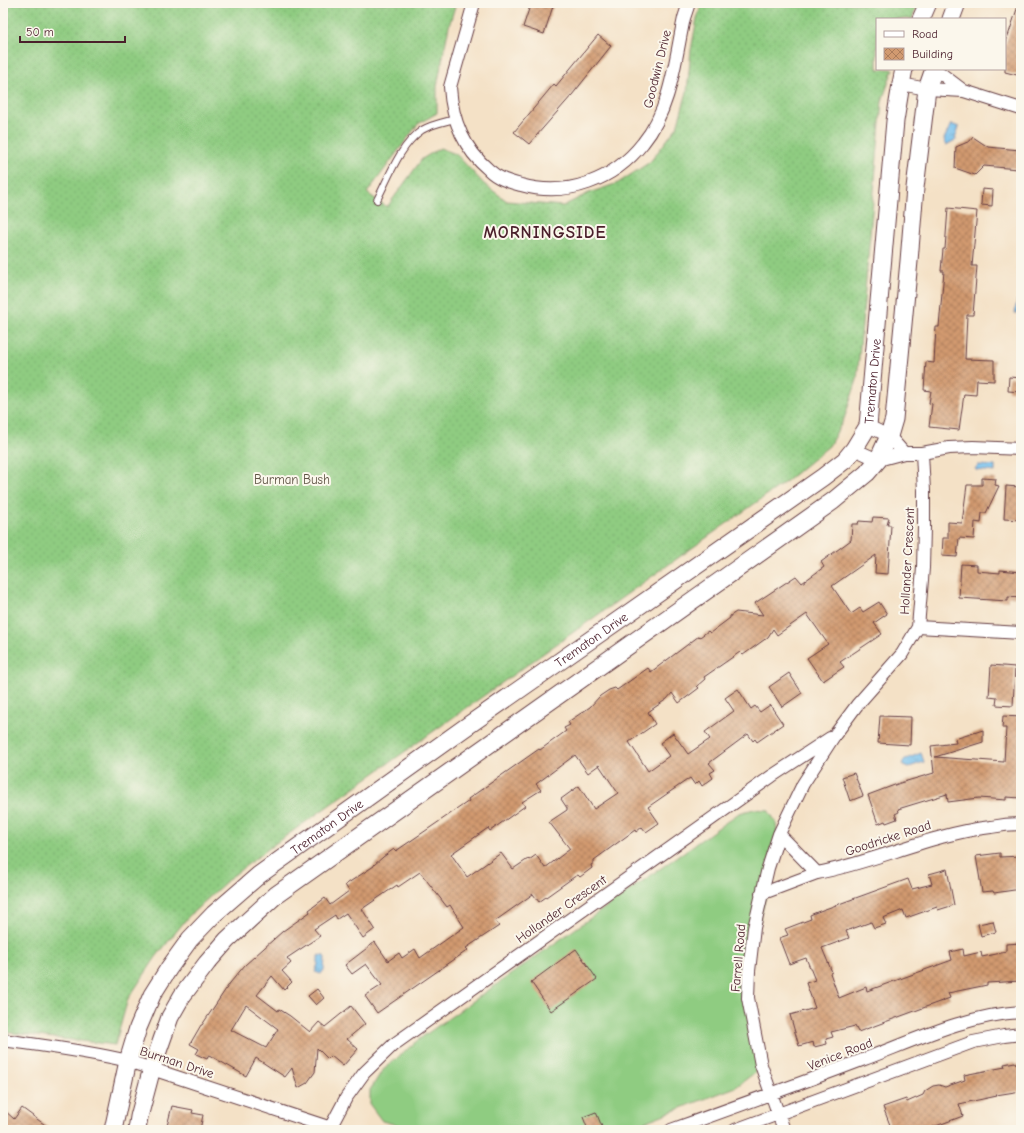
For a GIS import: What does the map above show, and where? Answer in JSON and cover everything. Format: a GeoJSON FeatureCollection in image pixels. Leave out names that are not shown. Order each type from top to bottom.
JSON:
{"type":"FeatureCollection","features":[{"type":"Feature","properties":{"kind":"street"},"geometry":{"type":"LineString","coordinates":[[455,119],[450,87],[474,3]]}},
{"type":"Feature","properties":{"kind":"street","name":"Goodwin Drive"},"geometry":{"type":"LineString","coordinates":[[455,119],[465,142],[475,156],[489,171],[499,178],[511,183],[537,190],[569,188],[591,182],[614,171],[629,159],[643,144],[655,127],[664,108],[684,18],[689,3]]}},
{"type":"Feature","properties":{"kind":"street"},"geometry":{"type":"LineString","coordinates":[[922,18],[928,3]]}},
{"type":"Feature","properties":{"kind":"street"},"geometry":{"type":"LineString","coordinates":[[951,18],[957,3]]}},
{"type":"Feature","properties":{"kind":"street","name":"Trematon Drive"},"geometry":{"type":"LineString","coordinates":[[137,1130],[152,1068],[170,1017],[182,996],[227,940],[276,895],[629,644],[803,523],[867,473],[878,460],[889,436],[894,419],[915,188],[927,89],[935,70]]}},
{"type":"Feature","properties":{"kind":"street"},"geometry":{"type":"LineString","coordinates":[[936,70],[964,90]]}},
{"type":"Feature","properties":{"kind":"street"},"geometry":{"type":"LineString","coordinates":[[902,77],[927,89],[964,90],[1021,109]]}},
{"type":"Feature","properties":{"kind":"street","name":"Trematon Drive"},"geometry":{"type":"LineString","coordinates":[[113,1130],[128,1061],[144,1012],[152,995],[169,968],[190,939],[214,914],[259,875],[823,477],[845,460],[854,449],[868,426],[895,121],[902,77]]}},
{"type":"Feature","properties":{"kind":"street"},"geometry":{"type":"LineString","coordinates":[[883,261],[909,261]]}},
{"type":"Feature","properties":{"kind":"street"},"geometry":{"type":"LineString","coordinates":[[868,426],[889,436],[904,453]]}},
{"type":"Feature","properties":{"kind":"street"},"geometry":{"type":"LineString","coordinates":[[854,449],[878,460],[904,453],[922,454],[949,448],[973,447],[1021,449]]}},
{"type":"Feature","properties":{"kind":"street","name":"Hollander Crescent"},"geometry":{"type":"LineString","coordinates":[[779,834],[803,784],[834,736],[857,705],[902,654],[918,627],[923,568],[924,527],[922,454]]}},
{"type":"Feature","properties":{"kind":"street"},"geometry":{"type":"LineString","coordinates":[[744,532],[759,553]]}},
{"type":"Feature","properties":{"kind":"street"},"geometry":{"type":"LineString","coordinates":[[615,623],[629,644]]}},
{"type":"Feature","properties":{"kind":"street"},"geometry":{"type":"LineString","coordinates":[[918,627],[1021,634]]}},
{"type":"Feature","properties":{"kind":"street"},"geometry":{"type":"LineString","coordinates":[[522,688],[536,711]]}},
{"type":"Feature","properties":{"kind":"street","name":"Hollander Crescent"},"geometry":{"type":"LineString","coordinates":[[333,1129],[346,1098],[364,1073],[393,1045],[772,776],[834,736]]}},
{"type":"Feature","properties":{"kind":"street"},"geometry":{"type":"LineString","coordinates":[[404,772],[419,794]]}},
{"type":"Feature","properties":{"kind":"street","name":"Goodricke Road"},"geometry":{"type":"LineString","coordinates":[[761,894],[817,873],[852,865],[953,834],[972,829],[1021,824]]}},
{"type":"Feature","properties":{"kind":"street"},"geometry":{"type":"LineString","coordinates":[[779,834],[817,873]]}},
{"type":"Feature","properties":{"kind":"street","name":"Farrell Road"},"geometry":{"type":"LineString","coordinates":[[779,834],[761,894],[754,928],[749,971],[748,998],[761,1065],[784,1130]]}},
{"type":"Feature","properties":{"kind":"street"},"geometry":{"type":"LineString","coordinates":[[259,875],[276,895]]}},
{"type":"Feature","properties":{"kind":"street","name":"Venice Road"},"geometry":{"type":"LineString","coordinates":[[671,1130],[771,1095],[967,1021],[1021,1012]]}},
{"type":"Feature","properties":{"kind":"street"},"geometry":{"type":"LineString","coordinates":[[967,1021],[973,1042]]}},
{"type":"Feature","properties":{"kind":"street"},"geometry":{"type":"LineString","coordinates":[[735,1130],[973,1042],[1021,1034]]}},
{"type":"Feature","properties":{"kind":"street","name":"Burman Drive"},"geometry":{"type":"LineString","coordinates":[[3,1040],[66,1049],[128,1061],[333,1129]]}},
{"type":"Feature","properties":{"kind":"lane"},"geometry":{"type":"LineString","coordinates":[[377,200],[402,153],[414,138],[422,130],[433,125],[455,119]]}},
{"type":"Feature","properties":{"kind":"green space","name":"Burman Bush"},"geometry":{"type":"Polygon","coordinates":[[[3,3],[456,3],[449,26],[437,86],[437,113],[418,124],[367,193],[387,207],[422,159],[440,148],[456,154],[484,184],[507,201],[563,206],[589,193],[618,183],[650,162],[677,127],[687,92],[691,50],[697,18],[702,3],[918,3],[912,18],[876,18],[876,70],[893,70],[882,101],[857,380],[844,419],[829,446],[788,480],[276,843],[230,878],[188,917],[156,957],[128,999],[115,1045],[3,1032],[3,3]]]}},
{"type":"Feature","properties":{"kind":"green space"},"geometry":{"type":"Polygon","coordinates":[[[754,809],[768,810],[776,822],[778,843],[748,973],[757,1071],[736,1087],[623,1130],[416,1130],[382,1121],[370,1105],[370,1090],[382,1071],[418,1040],[739,813],[754,809]]]}},
{"type":"Feature","properties":{"kind":"water"},"geometry":{"type":"Polygon","coordinates":[[[951,124],[959,127],[955,138],[957,139],[946,145],[944,139],[951,124]]]}},
{"type":"Feature","properties":{"kind":"water"},"geometry":{"type":"Polygon","coordinates":[[[1021,299],[1021,314],[1015,313],[1017,300],[1021,299]]]}},
{"type":"Feature","properties":{"kind":"water"},"geometry":{"type":"Polygon","coordinates":[[[978,465],[995,466],[995,472],[976,470],[975,469],[978,465]]]}},
{"type":"Feature","properties":{"kind":"water"},"geometry":{"type":"Polygon","coordinates":[[[921,753],[924,762],[909,767],[902,764],[904,760],[921,753]]]}},
{"type":"Feature","properties":{"kind":"water"},"geometry":{"type":"Polygon","coordinates":[[[319,955],[324,956],[325,958],[324,970],[321,974],[315,972],[319,955]]]}},
{"type":"Feature","properties":{"kind":"building"},"geometry":{"type":"Polygon","coordinates":[[[531,3],[554,3],[544,34],[523,27],[531,3]]]}},
{"type":"Feature","properties":{"kind":"building"},"geometry":{"type":"Polygon","coordinates":[[[1019,3],[1021,3],[1021,76],[1005,72],[1006,42],[1019,3]]]}},
{"type":"Feature","properties":{"kind":"building"},"geometry":{"type":"Polygon","coordinates":[[[598,35],[611,46],[572,95],[529,144],[514,132],[554,84],[556,86],[598,35]]]}},
{"type":"Feature","properties":{"kind":"building"},"geometry":{"type":"Polygon","coordinates":[[[973,137],[988,147],[1020,150],[1018,169],[984,166],[975,175],[955,168],[956,147],[970,141],[973,137]]]}},
{"type":"Feature","properties":{"kind":"building"},"geometry":{"type":"Polygon","coordinates":[[[982,189],[993,190],[992,206],[981,205],[982,189]]]}},
{"type":"Feature","properties":{"kind":"building"},"geometry":{"type":"Polygon","coordinates":[[[948,208],[977,211],[972,266],[977,266],[973,315],[967,315],[965,359],[994,360],[994,381],[977,380],[976,395],[964,394],[959,430],[929,427],[932,404],[929,403],[931,391],[924,390],[926,362],[934,363],[936,327],[939,327],[944,271],[941,271],[943,249],[945,249],[948,208]]]}},
{"type":"Feature","properties":{"kind":"building"},"geometry":{"type":"Polygon","coordinates":[[[1009,377],[1021,378],[1021,392],[1008,391],[1009,377]]]}},
{"type":"Feature","properties":{"kind":"building"},"geometry":{"type":"Polygon","coordinates":[[[982,478],[996,479],[995,485],[999,486],[986,513],[982,513],[981,523],[975,522],[974,539],[959,538],[957,557],[942,556],[943,538],[948,538],[948,522],[962,523],[967,485],[982,485],[982,478]]]}},
{"type":"Feature","properties":{"kind":"building"},"geometry":{"type":"Polygon","coordinates":[[[1006,486],[1019,487],[1019,490],[1021,490],[1021,520],[1004,519],[1006,486]]]}},
{"type":"Feature","properties":{"kind":"building"},"geometry":{"type":"Polygon","coordinates":[[[873,517],[889,518],[887,525],[891,525],[888,574],[875,573],[876,555],[832,586],[851,614],[860,608],[863,612],[879,602],[887,614],[874,623],[882,634],[840,662],[844,667],[823,681],[807,658],[828,644],[807,614],[777,635],[773,629],[768,637],[743,655],[740,652],[704,677],[705,679],[697,686],[699,688],[679,703],[672,693],[667,699],[648,712],[655,724],[629,742],[648,771],[669,756],[660,743],[673,733],[688,754],[710,739],[705,732],[734,711],[725,698],[738,689],[751,709],[755,706],[760,712],[770,705],[783,724],[757,742],[755,739],[753,741],[748,734],[709,763],[715,770],[710,773],[713,778],[702,786],[699,781],[695,785],[690,778],[648,807],[659,823],[646,832],[642,827],[636,832],[635,830],[594,860],[594,863],[591,865],[592,868],[580,877],[578,875],[574,877],[539,902],[533,894],[495,921],[499,926],[466,948],[468,950],[377,1013],[365,996],[382,985],[366,964],[352,974],[345,965],[375,942],[388,961],[399,953],[402,958],[415,949],[420,958],[464,927],[450,905],[447,907],[420,872],[398,887],[397,885],[362,909],[375,929],[363,938],[346,913],[337,919],[335,915],[314,929],[320,936],[287,958],[291,963],[282,971],[292,982],[284,990],[272,976],[257,995],[278,1011],[279,1009],[290,1016],[310,1032],[319,1022],[325,1027],[351,1006],[365,1024],[347,1039],[358,1049],[343,1066],[331,1056],[328,1059],[317,1048],[315,1072],[307,1083],[298,1088],[292,1068],[285,1077],[256,1058],[246,1076],[209,1055],[207,1059],[196,1054],[199,1049],[190,1044],[201,1025],[230,983],[245,965],[283,931],[310,912],[309,910],[325,898],[330,905],[349,891],[345,885],[374,866],[394,849],[396,851],[469,801],[468,799],[566,731],[564,728],[570,725],[568,722],[590,707],[600,696],[609,690],[615,688],[617,690],[648,668],[651,672],[699,636],[700,637],[708,631],[710,633],[736,612],[763,615],[755,603],[796,576],[802,583],[824,567],[821,562],[851,540],[852,524],[858,524],[859,521],[872,522],[873,517]],[[575,755],[536,784],[541,790],[522,802],[525,806],[490,831],[488,828],[451,854],[467,877],[501,853],[513,869],[536,855],[545,868],[570,849],[549,822],[567,810],[561,799],[579,786],[594,809],[618,793],[599,765],[588,773],[575,755]],[[246,1005],[231,1030],[266,1048],[278,1029],[246,1005]]]}},
{"type":"Feature","properties":{"kind":"building"},"geometry":{"type":"Polygon","coordinates":[[[961,564],[977,565],[977,571],[1000,573],[1000,570],[1021,572],[1021,598],[1008,597],[1008,601],[959,598],[961,564]]]}},
{"type":"Feature","properties":{"kind":"building"},"geometry":{"type":"Polygon","coordinates":[[[991,665],[1015,667],[1013,706],[996,705],[997,698],[989,697],[991,665]]]}},
{"type":"Feature","properties":{"kind":"building"},"geometry":{"type":"Polygon","coordinates":[[[789,673],[802,693],[782,707],[769,687],[789,673]]]}},
{"type":"Feature","properties":{"kind":"building"},"geometry":{"type":"Polygon","coordinates":[[[880,716],[911,717],[910,745],[878,743],[880,716]]]}},
{"type":"Feature","properties":{"kind":"building"},"geometry":{"type":"Polygon","coordinates":[[[1003,716],[1021,717],[1021,798],[1006,797],[1006,800],[979,798],[948,802],[947,794],[898,809],[899,812],[895,814],[897,819],[878,824],[868,795],[900,783],[934,773],[931,746],[956,743],[955,739],[983,730],[983,742],[935,757],[1004,762],[1006,728],[1002,728],[1003,716]]]}},
{"type":"Feature","properties":{"kind":"building"},"geometry":{"type":"Polygon","coordinates":[[[854,773],[863,796],[850,801],[842,777],[854,773]]]}},
{"type":"Feature","properties":{"kind":"building"},"geometry":{"type":"Polygon","coordinates":[[[1000,853],[1000,857],[1021,856],[1021,889],[994,893],[993,891],[982,892],[976,856],[1000,853]]]}},
{"type":"Feature","properties":{"kind":"building"},"geometry":{"type":"Polygon","coordinates":[[[947,869],[954,905],[938,910],[937,907],[906,918],[903,910],[883,918],[886,924],[874,928],[871,922],[846,931],[849,938],[822,948],[832,972],[830,973],[839,998],[866,987],[867,991],[952,960],[950,952],[963,949],[964,956],[981,952],[982,957],[1006,952],[1006,944],[1021,943],[1021,981],[987,983],[987,985],[948,993],[950,998],[858,1032],[855,1026],[831,1032],[833,1037],[826,1039],[827,1044],[814,1047],[813,1042],[799,1046],[790,1015],[815,1008],[806,983],[815,980],[806,958],[789,964],[779,938],[788,935],[785,929],[811,919],[810,915],[817,912],[908,879],[912,889],[932,884],[929,874],[947,869]]]}},
{"type":"Feature","properties":{"kind":"building"},"geometry":{"type":"Polygon","coordinates":[[[993,921],[996,932],[981,936],[978,924],[993,921]]]}},
{"type":"Feature","properties":{"kind":"building"},"geometry":{"type":"Polygon","coordinates":[[[576,949],[597,979],[551,1011],[531,982],[576,949]]]}},
{"type":"Feature","properties":{"kind":"building"},"geometry":{"type":"Polygon","coordinates":[[[317,989],[324,998],[316,1005],[308,996],[317,989]]]}},
{"type":"Feature","properties":{"kind":"building"},"geometry":{"type":"Polygon","coordinates":[[[1015,1062],[1016,1064],[1021,1064],[1021,1091],[996,1095],[997,1096],[959,1104],[963,1116],[925,1130],[892,1130],[883,1107],[906,1099],[907,1102],[923,1095],[925,1091],[933,1086],[939,1085],[945,1087],[965,1080],[964,1075],[1005,1067],[1004,1064],[1015,1062]]]}},
{"type":"Feature","properties":{"kind":"building"},"geometry":{"type":"Polygon","coordinates":[[[172,1106],[193,1110],[192,1113],[203,1115],[200,1130],[166,1130],[172,1106]]]}},
{"type":"Feature","properties":{"kind":"building"},"geometry":{"type":"Polygon","coordinates":[[[22,1108],[52,1130],[3,1130],[3,1109],[14,1119],[22,1108]]]}},
{"type":"Feature","properties":{"kind":"building"},"geometry":{"type":"Polygon","coordinates":[[[596,1112],[602,1127],[594,1130],[588,1130],[583,1117],[596,1112]]]}},
{"type":"Feature","properties":{"kind":"district","name":"MORNINGSIDE"},"geometry":{"type":"Point","coordinates":[545,232]}}]}
